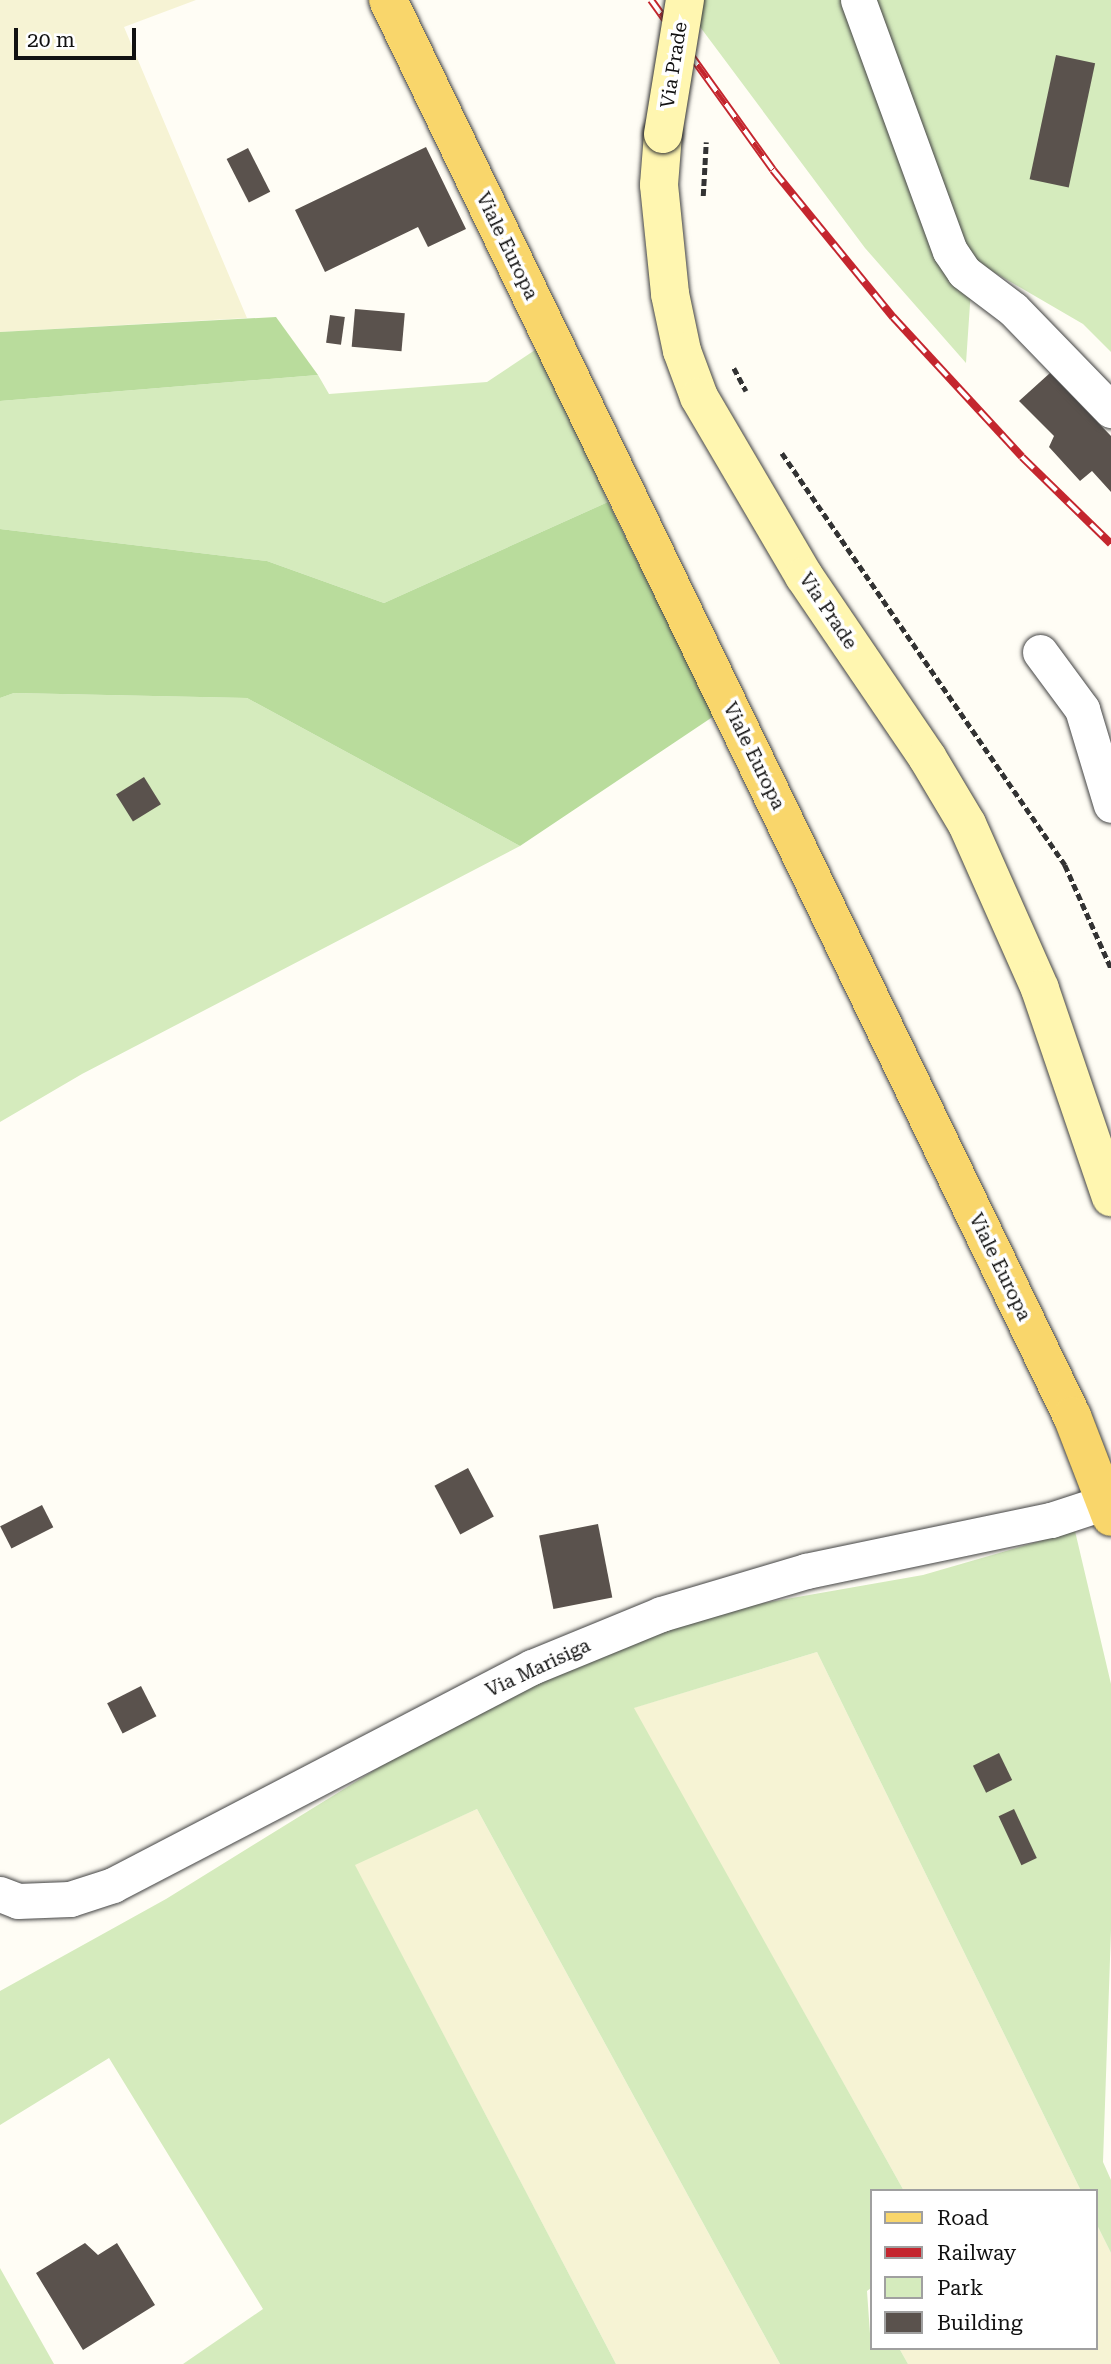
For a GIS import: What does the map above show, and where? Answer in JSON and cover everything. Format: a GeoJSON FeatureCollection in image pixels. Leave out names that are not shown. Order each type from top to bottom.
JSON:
{"type":"FeatureCollection","features":[{"type":"Feature","properties":{"kind":"main road","name":"Viale Europa"},"geometry":{"type":"LineString","coordinates":[[388,0],[1072,1416],[1108,1510]]}},
{"type":"Feature","properties":{"kind":"main road","name":"Via Prade"},"geometry":{"type":"LineString","coordinates":[[685,0],[663,134],[659,184],[670,294],[682,351],[699,397],[804,576],[928,757],[967,824],[1040,989],[1111,1196]]}},
{"type":"Feature","properties":{"kind":"street"},"geometry":{"type":"LineString","coordinates":[[858,0],[950,251],[964,272],[1013,309],[1111,410]]}},
{"type":"Feature","properties":{"kind":"street"},"geometry":{"type":"LineString","coordinates":[[1040,652],[1082,709],[1111,805]]}},
{"type":"Feature","properties":{"kind":"street","name":"Via Marisiga"},"geometry":{"type":"LineString","coordinates":[[0,1894],[18,1901],[70,1899],[113,1885],[532,1667],[661,1614],[806,1571],[1108,1510]]}},
{"type":"Feature","properties":{"kind":"path"},"geometry":{"type":"LineString","coordinates":[[703,200],[706,138]]}},
{"type":"Feature","properties":{"kind":"path"},"geometry":{"type":"LineString","coordinates":[[733,365],[750,399]]}},
{"type":"Feature","properties":{"kind":"path"},"geometry":{"type":"LineString","coordinates":[[776,443],[1066,865],[1111,968]]}},
{"type":"Feature","properties":{"kind":"shaded area"},"geometry":{"type":"Polygon","coordinates":[[[0,0],[196,0],[124,27],[247,318],[0,332],[0,0]]]}},
{"type":"Feature","properties":{"kind":"shaded area"},"geometry":{"type":"Polygon","coordinates":[[[817,1652],[1080,2189],[903,2189],[633,1708],[817,1652]]]}},
{"type":"Feature","properties":{"kind":"shaded area"},"geometry":{"type":"Polygon","coordinates":[[[477,1809],[780,2364],[616,2364],[354,1864],[477,1809]]]}},
{"type":"Feature","properties":{"kind":"shaded area"},"geometry":{"type":"Polygon","coordinates":[[[1097,2225],[1111,2253],[1111,2364],[908,2364],[900,2350],[1097,2350],[1097,2225]]]}},
{"type":"Feature","properties":{"kind":"green space"},"geometry":{"type":"Polygon","coordinates":[[[680,0],[1111,0],[1111,352],[1083,324],[973,260],[966,363],[865,248],[680,0]]]}},
{"type":"Feature","properties":{"kind":"green space"},"geometry":{"type":"Polygon","coordinates":[[[276,317],[318,375],[0,401],[0,332],[276,317]]]}},
{"type":"Feature","properties":{"kind":"green space"},"geometry":{"type":"Polygon","coordinates":[[[541,346],[608,502],[384,603],[267,561],[0,529],[0,401],[318,375],[329,394],[487,382],[541,346]]]}},
{"type":"Feature","properties":{"kind":"green space"},"geometry":{"type":"Polygon","coordinates":[[[608,502],[714,716],[520,846],[247,698],[14,693],[0,698],[0,529],[267,561],[384,603],[608,502]]]}},
{"type":"Feature","properties":{"kind":"green space"},"geometry":{"type":"Polygon","coordinates":[[[14,693],[247,698],[520,846],[82,1074],[0,1122],[0,698],[14,693]]]}},
{"type":"Feature","properties":{"kind":"green space"},"geometry":{"type":"Polygon","coordinates":[[[1075,1531],[1111,1684],[1111,1930],[1103,2162],[1111,2180],[1111,2253],[1097,2225],[1097,2189],[1080,2189],[817,1652],[634,1708],[903,2189],[870,2189],[870,2289],[867,2291],[870,2350],[900,2350],[908,2364],[780,2364],[477,1809],[355,1865],[616,2364],[183,2364],[263,2309],[109,2058],[0,2125],[0,1991],[166,1899],[420,1742],[555,1673],[684,1617],[923,1575],[1075,1531]]]}},
{"type":"Feature","properties":{"kind":"green space"},"geometry":{"type":"Polygon","coordinates":[[[0,2268],[54,2364],[0,2364],[0,2268]]]}},
{"type":"Feature","properties":{"kind":"building"},"geometry":{"type":"Polygon","coordinates":[[[1056,55],[1095,63],[1069,188],[1030,179],[1056,55]]]}},
{"type":"Feature","properties":{"kind":"building"},"geometry":{"type":"Polygon","coordinates":[[[426,147],[466,229],[428,247],[418,227],[325,272],[295,210],[426,147]]]}},
{"type":"Feature","properties":{"kind":"building"},"geometry":{"type":"Polygon","coordinates":[[[248,148],[270,192],[249,203],[227,159],[248,148]]]}},
{"type":"Feature","properties":{"kind":"building"},"geometry":{"type":"Polygon","coordinates":[[[355,309],[405,313],[401,351],[352,347],[355,309]]]}},
{"type":"Feature","properties":{"kind":"building"},"geometry":{"type":"Polygon","coordinates":[[[330,315],[345,317],[341,345],[326,343],[330,315]]]}},
{"type":"Feature","properties":{"kind":"building"},"geometry":{"type":"Polygon","coordinates":[[[1050,373],[1111,436],[1111,492],[1092,471],[1080,481],[1049,447],[1054,436],[1019,401],[1050,373]]]}},
{"type":"Feature","properties":{"kind":"building"},"geometry":{"type":"Polygon","coordinates":[[[144,777],[161,804],[133,822],[116,794],[144,777]]]}},
{"type":"Feature","properties":{"kind":"building"},"geometry":{"type":"Polygon","coordinates":[[[468,1468],[494,1517],[460,1534],[434,1486],[468,1468]]]}},
{"type":"Feature","properties":{"kind":"building"},"geometry":{"type":"Polygon","coordinates":[[[42,1505],[53,1527],[11,1549],[0,1526],[42,1505]]]}},
{"type":"Feature","properties":{"kind":"building"},"geometry":{"type":"Polygon","coordinates":[[[598,1524],[612,1598],[553,1609],[539,1535],[598,1524]]]}},
{"type":"Feature","properties":{"kind":"building"},"geometry":{"type":"Polygon","coordinates":[[[141,1686],[156,1716],[123,1734],[107,1703],[141,1686]]]}},
{"type":"Feature","properties":{"kind":"building"},"geometry":{"type":"Polygon","coordinates":[[[999,1753],[1012,1780],[986,1793],[973,1766],[999,1753]]]}},
{"type":"Feature","properties":{"kind":"building"},"geometry":{"type":"Polygon","coordinates":[[[1014,1809],[1037,1858],[1021,1865],[999,1816],[1014,1809]]]}},
{"type":"Feature","properties":{"kind":"building"},"geometry":{"type":"Polygon","coordinates":[[[85,2243],[98,2255],[117,2243],[155,2305],[83,2350],[36,2273],[85,2243]]]}},
{"type":"Feature","properties":{"kind":"railway"},"geometry":{"type":"LineString","coordinates":[[651,0],[773,170],[893,317],[1022,457],[1111,544]]}}]}
